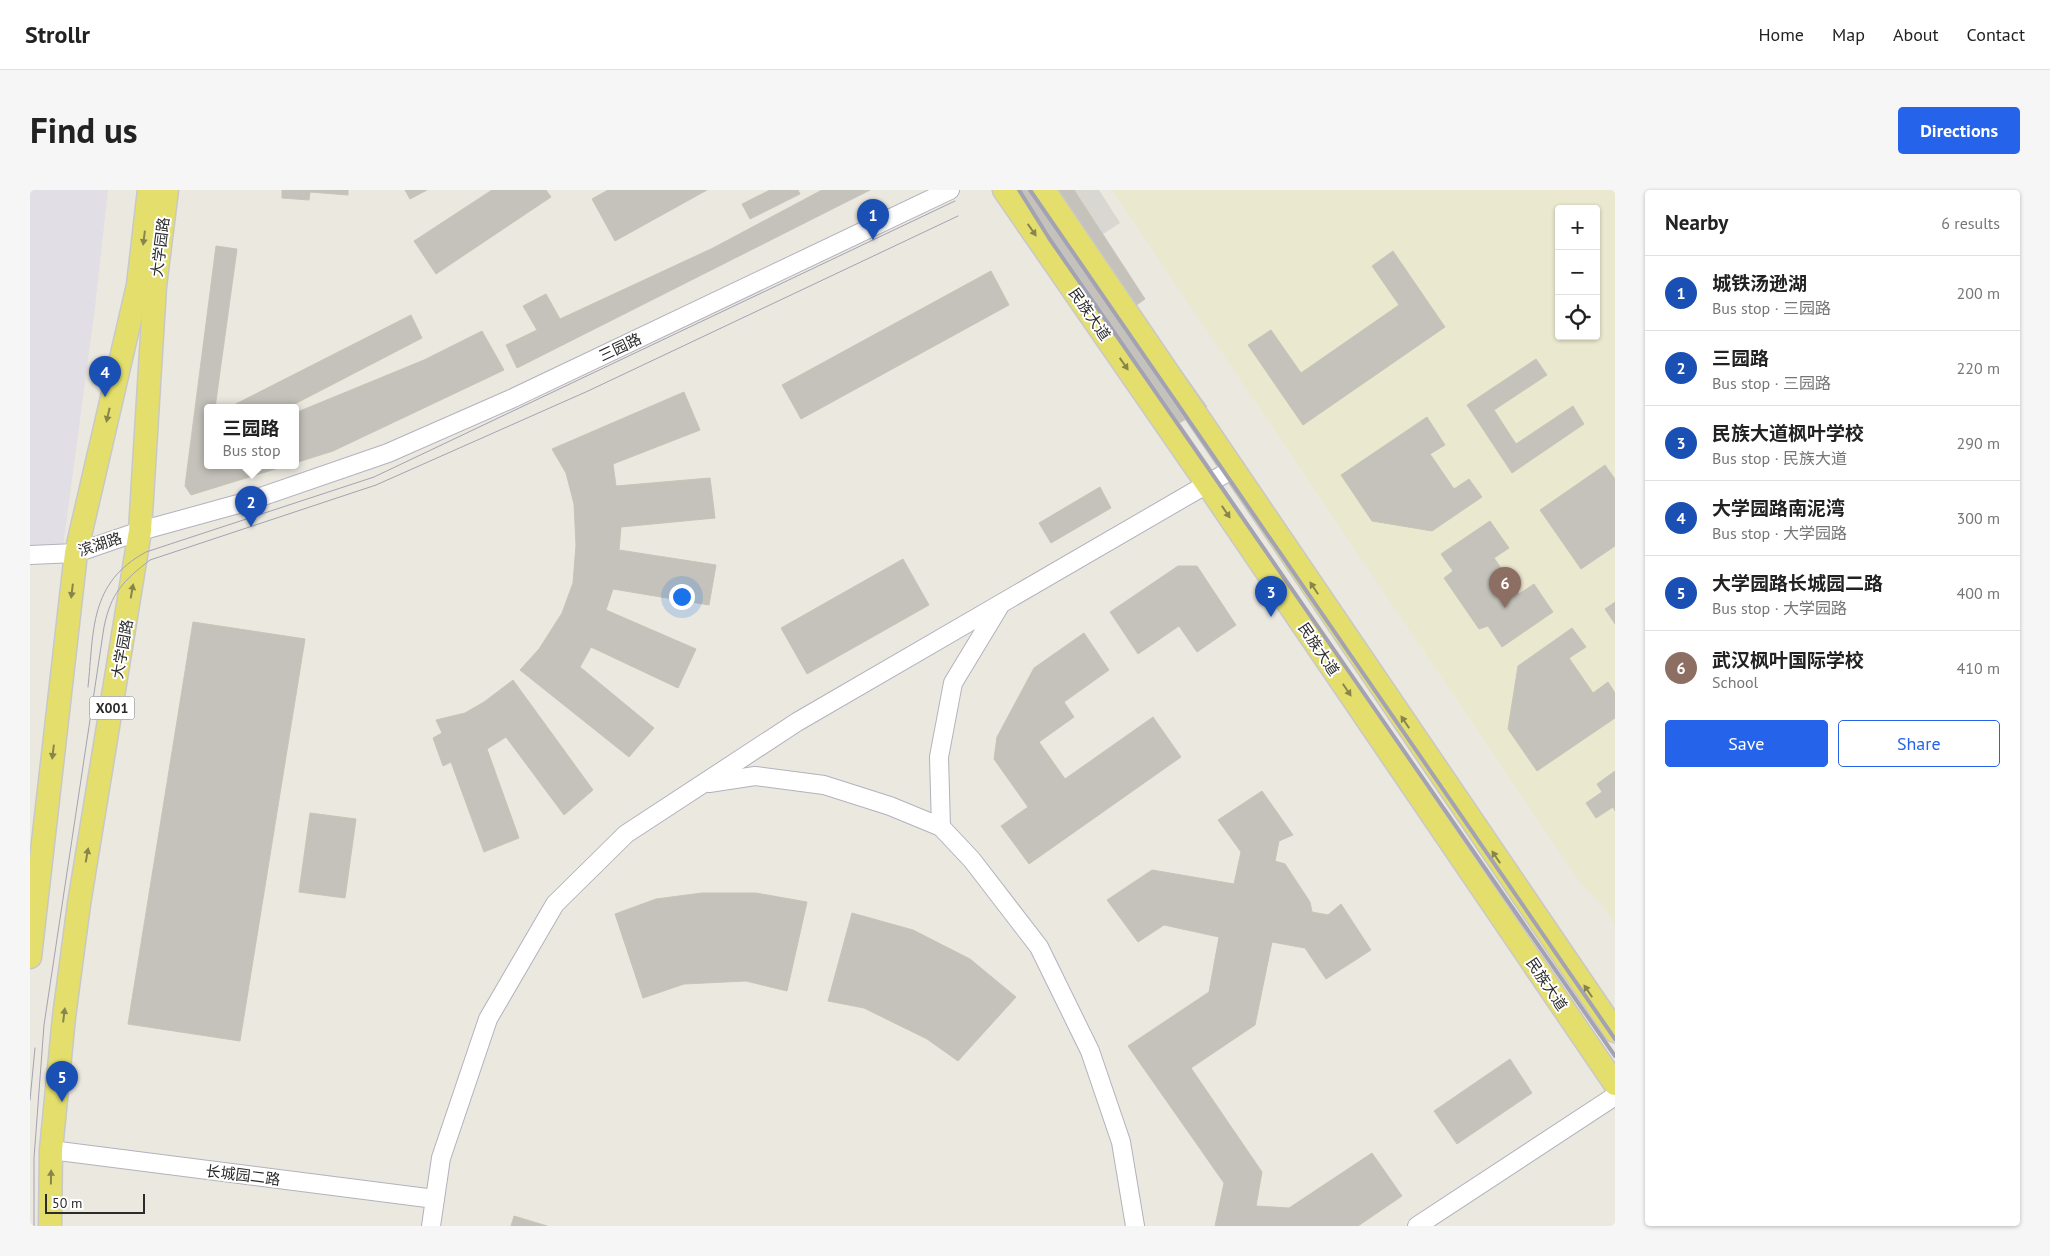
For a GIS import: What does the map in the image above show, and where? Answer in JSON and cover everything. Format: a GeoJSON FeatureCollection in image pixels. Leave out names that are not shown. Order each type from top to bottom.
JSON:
{"type":"FeatureCollection","features":[{"type":"Feature","properties":{"kind":"main road","name":"大学园路"},"geometry":{"type":"LineString","coordinates":[[30,957],[76,553],[138,285],[149,190]]}},
{"type":"Feature","properties":{"kind":"main road","name":"大学园路"},"geometry":{"type":"LineString","coordinates":[[50,1226],[51,1150],[64,1017],[79,904],[140,530],[155,286],[167,190]]}},
{"type":"Feature","properties":{"kind":"main road","name":"民族大道"},"geometry":{"type":"LineString","coordinates":[[1004,190],[1207,484],[1615,1084]]}},
{"type":"Feature","properties":{"kind":"main road","name":"民族大道"},"geometry":{"type":"LineString","coordinates":[[1044,190],[1615,1032]]}},
{"type":"Feature","properties":{"kind":"street","name":"三园路"},"geometry":{"type":"LineString","coordinates":[[140,530],[249,501],[388,453],[511,399],[950,190]]}},
{"type":"Feature","properties":{"kind":"street"},"geometry":{"type":"LineString","coordinates":[[431,1226],[441,1158],[488,1019],[555,904],[626,834],[797,722],[1233,469]]}},
{"type":"Feature","properties":{"kind":"street","name":"滨湖路"},"geometry":{"type":"LineString","coordinates":[[30,555],[76,553],[140,530]]}},
{"type":"Feature","properties":{"kind":"street"},"geometry":{"type":"LineString","coordinates":[[941,827],[938,757],[953,683],[1000,604]]}},
{"type":"Feature","properties":{"kind":"street"},"geometry":{"type":"LineString","coordinates":[[703,783],[755,776],[824,785],[890,806],[941,827],[972,860],[1039,947],[1090,1051],[1121,1142],[1135,1226]]}},
{"type":"Feature","properties":{"kind":"street"},"geometry":{"type":"LineString","coordinates":[[1417,1226],[1615,1096]]}},
{"type":"Feature","properties":{"kind":"street","name":"长城园二路"},"geometry":{"type":"LineString","coordinates":[[51,1150],[435,1199]]}},
{"type":"Feature","properties":{"kind":"shaded area"},"geometry":{"type":"Polygon","coordinates":[[[30,190],[108,190],[95,307],[63,547],[30,546],[30,190]]]}},
{"type":"Feature","properties":{"kind":"shaded area"},"geometry":{"type":"Polygon","coordinates":[[[1074,190],[1099,190],[1120,223],[1103,234],[1074,190]]]}},
{"type":"Feature","properties":{"kind":"shaded area"},"geometry":{"type":"Polygon","coordinates":[[[1112,190],[1615,190],[1615,925],[1604,908],[1579,881],[1112,190]]]}},
{"type":"Feature","properties":{"kind":"building"},"geometry":{"type":"Polygon","coordinates":[[[282,190],[348,190],[348,195],[310,192],[309,200],[282,198],[282,190]]]}},
{"type":"Feature","properties":{"kind":"building"},"geometry":{"type":"Polygon","coordinates":[[[405,190],[427,190],[410,199],[405,190]]]}},
{"type":"Feature","properties":{"kind":"building"},"geometry":{"type":"Polygon","coordinates":[[[492,190],[546,190],[551,197],[436,274],[414,241],[492,190]]]}},
{"type":"Feature","properties":{"kind":"building"},"geometry":{"type":"Polygon","coordinates":[[[608,190],[707,190],[615,241],[592,199],[608,190]]]}},
{"type":"Feature","properties":{"kind":"building"},"geometry":{"type":"Polygon","coordinates":[[[770,190],[798,190],[800,194],[750,219],[742,204],[770,190]]]}},
{"type":"Feature","properties":{"kind":"building"},"geometry":{"type":"Polygon","coordinates":[[[822,190],[870,190],[517,368],[506,345],[537,330],[523,306],[546,294],[560,319],[713,248],[822,190]]]}},
{"type":"Feature","properties":{"kind":"building"},"geometry":{"type":"Polygon","coordinates":[[[992,190],[1074,190],[1145,299],[1135,306],[1207,407],[1174,426],[1091,335],[992,190]]]}},
{"type":"Feature","properties":{"kind":"building"},"geometry":{"type":"Polygon","coordinates":[[[216,246],[237,249],[216,404],[204,404],[204,469],[275,469],[191,495],[185,486],[216,246]]]}},
{"type":"Feature","properties":{"kind":"building"},"geometry":{"type":"Polygon","coordinates":[[[1393,251],[1445,327],[1303,425],[1248,345],[1271,330],[1301,373],[1399,305],[1372,266],[1393,251]]]}},
{"type":"Feature","properties":{"kind":"building"},"geometry":{"type":"Polygon","coordinates":[[[991,271],[1009,305],[801,419],[782,385],[991,271]]]}},
{"type":"Feature","properties":{"kind":"building"},"geometry":{"type":"Polygon","coordinates":[[[411,315],[422,338],[295,404],[236,404],[411,315]]]}},
{"type":"Feature","properties":{"kind":"building"},"geometry":{"type":"Polygon","coordinates":[[[482,331],[504,370],[333,451],[299,462],[299,411],[424,360],[482,331]]]}},
{"type":"Feature","properties":{"kind":"building"},"geometry":{"type":"Polygon","coordinates":[[[1536,359],[1547,375],[1494,410],[1516,444],[1573,406],[1584,424],[1512,473],[1467,405],[1536,359]]]}},
{"type":"Feature","properties":{"kind":"building"},"geometry":{"type":"Polygon","coordinates":[[[684,392],[700,430],[613,464],[616,486],[710,478],[715,518],[621,527],[619,550],[716,565],[709,605],[613,589],[606,610],[696,649],[678,688],[591,647],[580,667],[654,728],[629,757],[520,670],[539,649],[562,613],[573,583],[576,545],[574,504],[566,473],[552,449],[684,392]]]}},
{"type":"Feature","properties":{"kind":"building"},"geometry":{"type":"Polygon","coordinates":[[[1427,417],[1445,445],[1430,454],[1454,489],[1469,479],[1482,497],[1432,531],[1372,521],[1341,475],[1427,417]]]}},
{"type":"Feature","properties":{"kind":"building"},"geometry":{"type":"Polygon","coordinates":[[[1605,465],[1615,479],[1615,546],[1581,569],[1540,510],[1605,465]]]}},
{"type":"Feature","properties":{"kind":"building"},"geometry":{"type":"Polygon","coordinates":[[[1100,487],[1111,508],[1051,543],[1039,523],[1100,487]]]}},
{"type":"Feature","properties":{"kind":"building"},"geometry":{"type":"Polygon","coordinates":[[[1490,521],[1509,548],[1494,558],[1519,594],[1534,584],[1553,612],[1502,647],[1488,626],[1479,629],[1444,578],[1453,571],[1441,554],[1490,521]]]}},
{"type":"Feature","properties":{"kind":"building"},"geometry":{"type":"Polygon","coordinates":[[[903,559],[929,605],[807,674],[781,628],[903,559]]]}},
{"type":"Feature","properties":{"kind":"building"},"geometry":{"type":"Polygon","coordinates":[[[1178,566],[1197,566],[1236,625],[1197,652],[1179,626],[1138,654],[1110,612],[1178,566]]]}},
{"type":"Feature","properties":{"kind":"building"},"geometry":{"type":"Polygon","coordinates":[[[1615,602],[1615,624],[1605,609],[1615,602]]]}},
{"type":"Feature","properties":{"kind":"building"},"geometry":{"type":"Polygon","coordinates":[[[193,622],[305,639],[240,1041],[128,1024],[193,622]]]}},
{"type":"Feature","properties":{"kind":"building"},"geometry":{"type":"Polygon","coordinates":[[[1572,628],[1586,647],[1569,658],[1593,693],[1608,682],[1615,693],[1615,718],[1537,771],[1508,729],[1518,666],[1572,628]]]}},
{"type":"Feature","properties":{"kind":"building"},"geometry":{"type":"Polygon","coordinates":[[[1084,633],[1109,670],[1064,702],[1074,717],[1039,742],[1065,779],[1153,717],[1181,757],[1029,864],[1001,826],[1028,807],[994,759],[997,737],[1034,668],[1084,633]]]}},
{"type":"Feature","properties":{"kind":"building"},"geometry":{"type":"Polygon","coordinates":[[[513,680],[593,790],[564,815],[506,737],[487,749],[519,838],[484,852],[451,762],[443,766],[433,738],[442,733],[436,720],[465,713],[484,702],[513,680]]]}},
{"type":"Feature","properties":{"kind":"building"},"geometry":{"type":"Polygon","coordinates":[[[1615,771],[1615,811],[1613,807],[1596,818],[1586,803],[1602,792],[1597,784],[1615,771]]]}},
{"type":"Feature","properties":{"kind":"building"},"geometry":{"type":"Polygon","coordinates":[[[1262,791],[1293,835],[1279,841],[1275,861],[1285,864],[1310,902],[1312,912],[1328,915],[1341,904],[1371,950],[1326,979],[1305,948],[1272,942],[1255,1025],[1191,1068],[1262,1172],[1256,1206],[1289,1208],[1372,1153],[1402,1196],[1358,1226],[1215,1226],[1224,1183],[1128,1046],[1209,992],[1219,937],[1164,925],[1138,942],[1107,900],[1152,870],[1234,884],[1241,852],[1218,820],[1262,791]]]}},
{"type":"Feature","properties":{"kind":"building"},"geometry":{"type":"Polygon","coordinates":[[[310,813],[356,819],[345,898],[299,892],[310,813]]]}},
{"type":"Feature","properties":{"kind":"building"},"geometry":{"type":"Polygon","coordinates":[[[702,893],[756,893],[807,902],[787,991],[746,981],[684,984],[643,998],[615,914],[656,899],[702,893]]]}},
{"type":"Feature","properties":{"kind":"building"},"geometry":{"type":"Polygon","coordinates":[[[852,913],[913,930],[970,959],[1016,997],[958,1061],[927,1039],[864,1008],[828,1001],[852,913]]]}},
{"type":"Feature","properties":{"kind":"building"},"geometry":{"type":"Polygon","coordinates":[[[1510,1059],[1532,1093],[1457,1144],[1434,1111],[1510,1059]]]}},
{"type":"Feature","properties":{"kind":"building"},"geometry":{"type":"Polygon","coordinates":[[[514,1216],[547,1226],[511,1226],[514,1216]]]}},
{"type":"Feature","properties":{"kind":"tram line"},"geometry":{"type":"LineString","coordinates":[[88,687],[94,627],[104,593],[127,564],[146,552],[374,477],[955,201]]}},
{"type":"Feature","properties":{"kind":"tram line"},"geometry":{"type":"LineString","coordinates":[[34,1226],[34,1158],[44,1025],[104,627],[110,605],[125,581],[150,560],[376,485],[588,391],[958,216]]}},
{"type":"Feature","properties":{"kind":"tram line"},"geometry":{"type":"LineString","coordinates":[[30,1100],[35,1048]]}},
{"type":"Feature","properties":{"kind":"railway"},"geometry":{"type":"LineString","coordinates":[[1019,190],[1049,238],[1615,1056]]}},
{"type":"Feature","properties":{"kind":"railway"},"geometry":{"type":"LineString","coordinates":[[1030,190],[1615,1039]]}},
{"type":"Feature","properties":{"kind":"place","name":"城铁汤逊湖"},"geometry":{"type":"Point","coordinates":[873,240]}},
{"type":"Feature","properties":{"kind":"place","name":"大学园路南泥湾"},"geometry":{"type":"Point","coordinates":[105,397]}},
{"type":"Feature","properties":{"kind":"place","name":"三园路"},"geometry":{"type":"Point","coordinates":[251,527]}},
{"type":"Feature","properties":{"kind":"place","name":"武汉枫叶国际学校"},"geometry":{"type":"Point","coordinates":[1505,608]}},
{"type":"Feature","properties":{"kind":"place","name":"民族大道枫叶学校"},"geometry":{"type":"Point","coordinates":[1271,617]}},
{"type":"Feature","properties":{"kind":"place","name":"大学园路长城园二路"},"geometry":{"type":"Point","coordinates":[62,1102]}}]}
